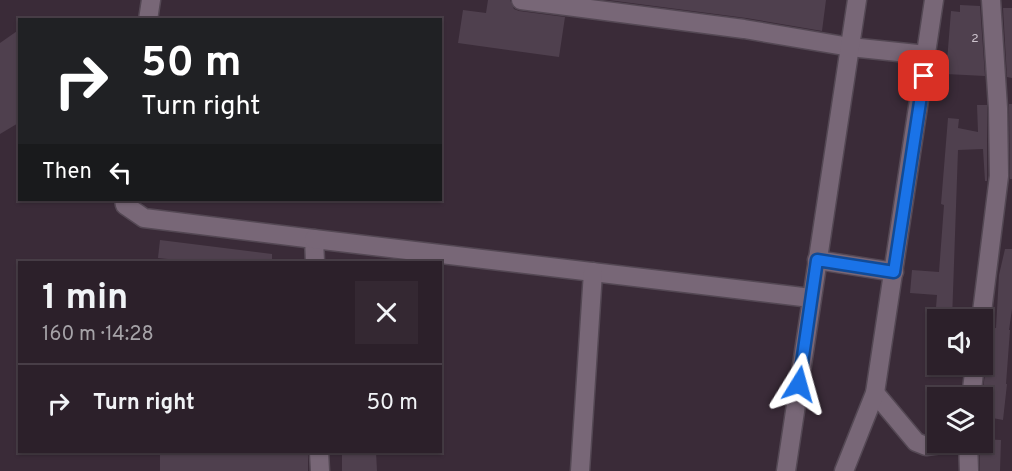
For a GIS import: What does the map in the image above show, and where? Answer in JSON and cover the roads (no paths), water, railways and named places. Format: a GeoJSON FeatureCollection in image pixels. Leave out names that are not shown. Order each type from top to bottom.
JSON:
{"type":"FeatureCollection","features":[{"type":"Feature","properties":{"kind":"street"},"geometry":{"type":"LineString","coordinates":[[148,18],[151,0]]}},
{"type":"Feature","properties":{"kind":"street"},"geometry":{"type":"LineString","coordinates":[[521,0],[744,29],[850,47],[927,55]]}},
{"type":"Feature","properties":{"kind":"street"},"geometry":{"type":"LineString","coordinates":[[786,471],[857,0]]}},
{"type":"Feature","properties":{"kind":"street"},"geometry":{"type":"LineString","coordinates":[[844,471],[875,393],[934,0]]}},
{"type":"Feature","properties":{"kind":"street"},"geometry":{"type":"LineString","coordinates":[[982,309],[999,176],[998,108],[991,0]]}},
{"type":"Feature","properties":{"kind":"street"},"geometry":{"type":"LineString","coordinates":[[124,201],[125,205],[144,218],[812,298]]}},
{"type":"Feature","properties":{"kind":"street"},"geometry":{"type":"LineString","coordinates":[[314,239],[315,261]]}},
{"type":"Feature","properties":{"kind":"street"},"geometry":{"type":"LineString","coordinates":[[817,260],[894,272]]}},
{"type":"Feature","properties":{"kind":"street"},"geometry":{"type":"LineString","coordinates":[[580,471],[593,272]]}},
{"type":"Feature","properties":{"kind":"street"},"geometry":{"type":"LineString","coordinates":[[875,393],[916,442],[927,446]]}},
{"type":"Feature","properties":{"kind":"street"},"geometry":{"type":"LineString","coordinates":[[320,453],[320,471]]}},
{"type":"Feature","properties":{"kind":"street"},"geometry":{"type":"LineString","coordinates":[[968,453],[969,471]]}}]}
